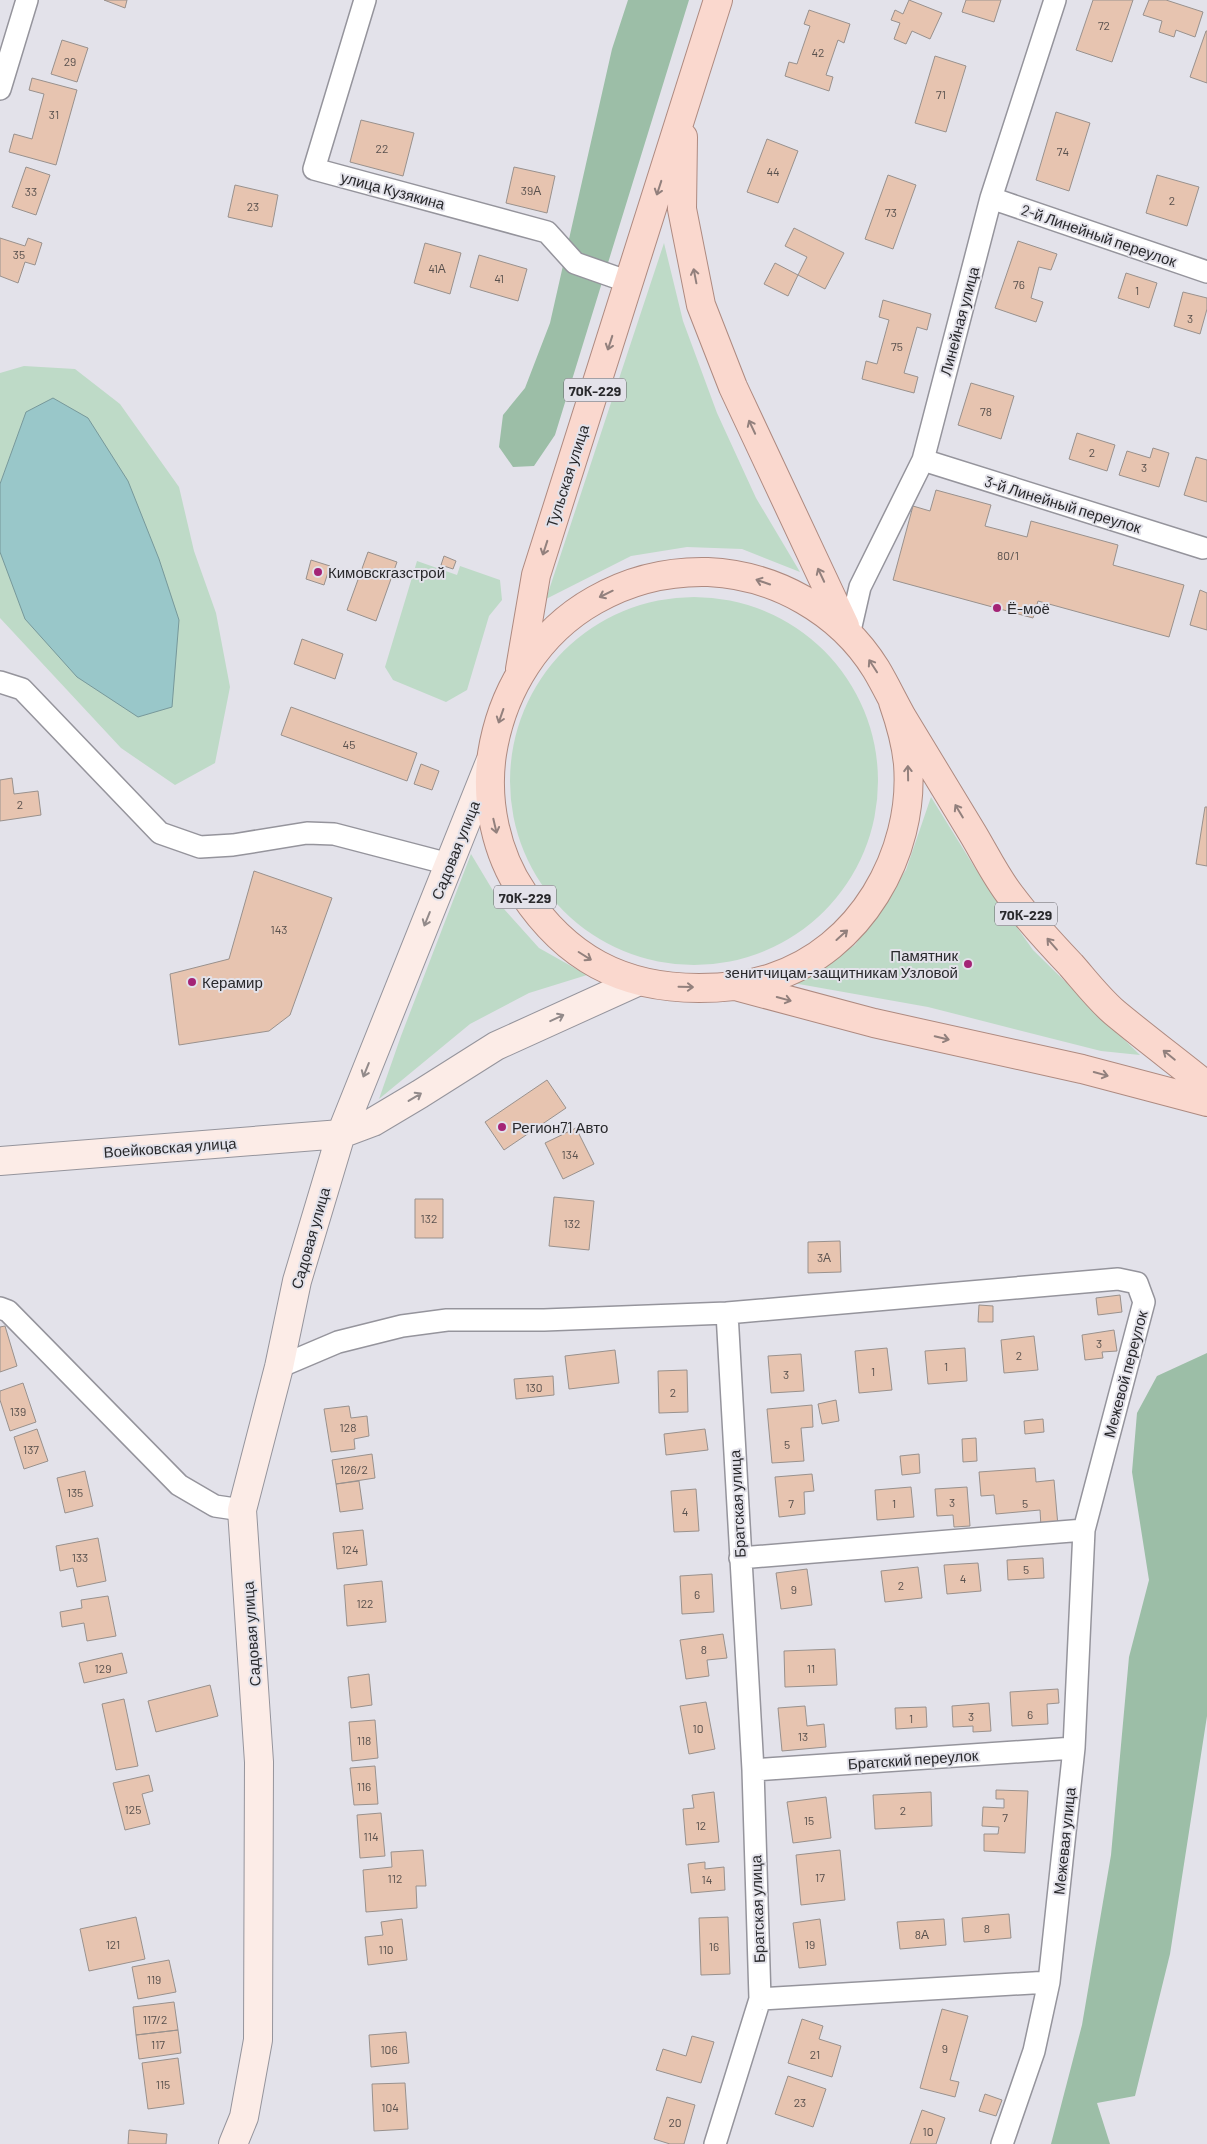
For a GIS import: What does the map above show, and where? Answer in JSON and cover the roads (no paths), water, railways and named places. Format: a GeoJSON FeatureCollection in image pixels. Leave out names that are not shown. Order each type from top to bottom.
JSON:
{"type":"FeatureCollection","features":[{"type":"Feature","properties":{"kind":"main road","name":"Тульская улица"},"geometry":{"type":"LineString","coordinates":[[519,675],[536,575],[718,0]]}},
{"type":"Feature","properties":{"kind":"main road","name":"Тульская улица"},"geometry":{"type":"LineString","coordinates":[[684,108],[682,209],[701,305],[733,387],[849,635]]}},
{"type":"Feature","properties":{"kind":"main road","name":"70К-229"},"geometry":{"type":"LineString","coordinates":[[893,702],[903,732],[908,762],[908,794],[904,825],[896,855],[883,883],[866,909],[845,932],[821,952],[794,969],[773,978],[737,987],[679,988],[638,982],[608,970],[580,954],[556,934],[534,910],[521,890],[503,854],[494,824],[490,792],[491,760],[497,728],[506,701],[519,675],[539,646],[557,628],[592,601],[623,586],[657,576],[682,573],[726,573],[760,581],[792,594],[822,612],[849,635],[874,666],[893,702],[1010,895],[1110,1008],[1207,1086]]}},
{"type":"Feature","properties":{"kind":"main road","name":"Садовая улица"},"geometry":{"type":"LineString","coordinates":[[233,2144],[244,2117],[258,2040],[259,1762],[242,1510],[279,1367],[297,1281],[340,1134],[491,760]]}},
{"type":"Feature","properties":{"kind":"main road"},"geometry":{"type":"LineString","coordinates":[[340,1134],[373,1122],[496,1046],[638,982]]}},
{"type":"Feature","properties":{"kind":"main road","name":"70К-229"},"geometry":{"type":"LineString","coordinates":[[737,987],[874,1023],[1082,1069],[1207,1102]]}},
{"type":"Feature","properties":{"kind":"main road","name":"Воейковская улица"},"geometry":{"type":"LineString","coordinates":[[0,1161],[340,1134]]}},
{"type":"Feature","properties":{"kind":"street"},"geometry":{"type":"LineString","coordinates":[[0,89],[27,0]]}},
{"type":"Feature","properties":{"kind":"street","name":"улица Кузякина"},"geometry":{"type":"LineString","coordinates":[[365,0],[314,169],[547,232],[575,263],[629,282]]}},
{"type":"Feature","properties":{"kind":"street","name":"Линейная улица"},"geometry":{"type":"LineString","coordinates":[[849,635],[860,587],[922,460],[991,198],[1055,0]]}},
{"type":"Feature","properties":{"kind":"street","name":"2-й Линейный переулок"},"geometry":{"type":"LineString","coordinates":[[991,198],[1207,272]]}},
{"type":"Feature","properties":{"kind":"street","name":"3-й Линейный переулок"},"geometry":{"type":"LineString","coordinates":[[922,460],[1204,548]]}},
{"type":"Feature","properties":{"kind":"street"},"geometry":{"type":"LineString","coordinates":[[0,682],[22,689],[160,833],[200,847],[233,845],[307,833],[334,834],[449,864]]}},
{"type":"Feature","properties":{"kind":"street","name":"Межевой переулок"},"geometry":{"type":"LineString","coordinates":[[727,1313],[1118,1279],[1137,1283],[1144,1302],[1084,1530]]}},
{"type":"Feature","properties":{"kind":"street"},"geometry":{"type":"LineString","coordinates":[[0,1308],[8,1311],[179,1485],[215,1506],[242,1510]]}},
{"type":"Feature","properties":{"kind":"street"},"geometry":{"type":"LineString","coordinates":[[279,1367],[338,1342],[402,1326],[447,1320],[544,1320],[727,1313]]}},
{"type":"Feature","properties":{"kind":"street","name":"Братская улица"},"geometry":{"type":"LineString","coordinates":[[715,2144],[760,1999],[753,1770],[727,1313]]}},
{"type":"Feature","properties":{"kind":"street"},"geometry":{"type":"LineString","coordinates":[[740,1558],[1084,1530]]}},
{"type":"Feature","properties":{"kind":"street","name":"Межевая улица"},"geometry":{"type":"LineString","coordinates":[[1002,2144],[1034,2051],[1049,1982],[1074,1748],[1084,1530]]}},
{"type":"Feature","properties":{"kind":"street","name":"Братский переулок"},"geometry":{"type":"LineString","coordinates":[[753,1770],[1074,1748]]}},
{"type":"Feature","properties":{"kind":"street"},"geometry":{"type":"LineString","coordinates":[[760,1999],[1049,1982]]}},
{"type":"Feature","properties":{"kind":"water"},"geometry":{"type":"Polygon","coordinates":[[[53,398],[88,418],[128,481],[159,559],[179,620],[172,707],[138,717],[77,677],[25,619],[0,552],[0,484],[26,412],[53,398]]]}},
{"type":"Feature","properties":{"kind":"place","name":"Кимовскгазстрой"},"geometry":{"type":"Point","coordinates":[318,572]}},
{"type":"Feature","properties":{"kind":"place","name":"Ё-моё"},"geometry":{"type":"Point","coordinates":[997,608]}},
{"type":"Feature","properties":{"kind":"place","name":"Памятник зенитчицам-защитникам Узловой"},"geometry":{"type":"Point","coordinates":[968,964]}},
{"type":"Feature","properties":{"kind":"place","name":"Керамир"},"geometry":{"type":"Point","coordinates":[192,982]}},
{"type":"Feature","properties":{"kind":"place","name":"Регион71 Авто"},"geometry":{"type":"Point","coordinates":[502,1127]}}]}
